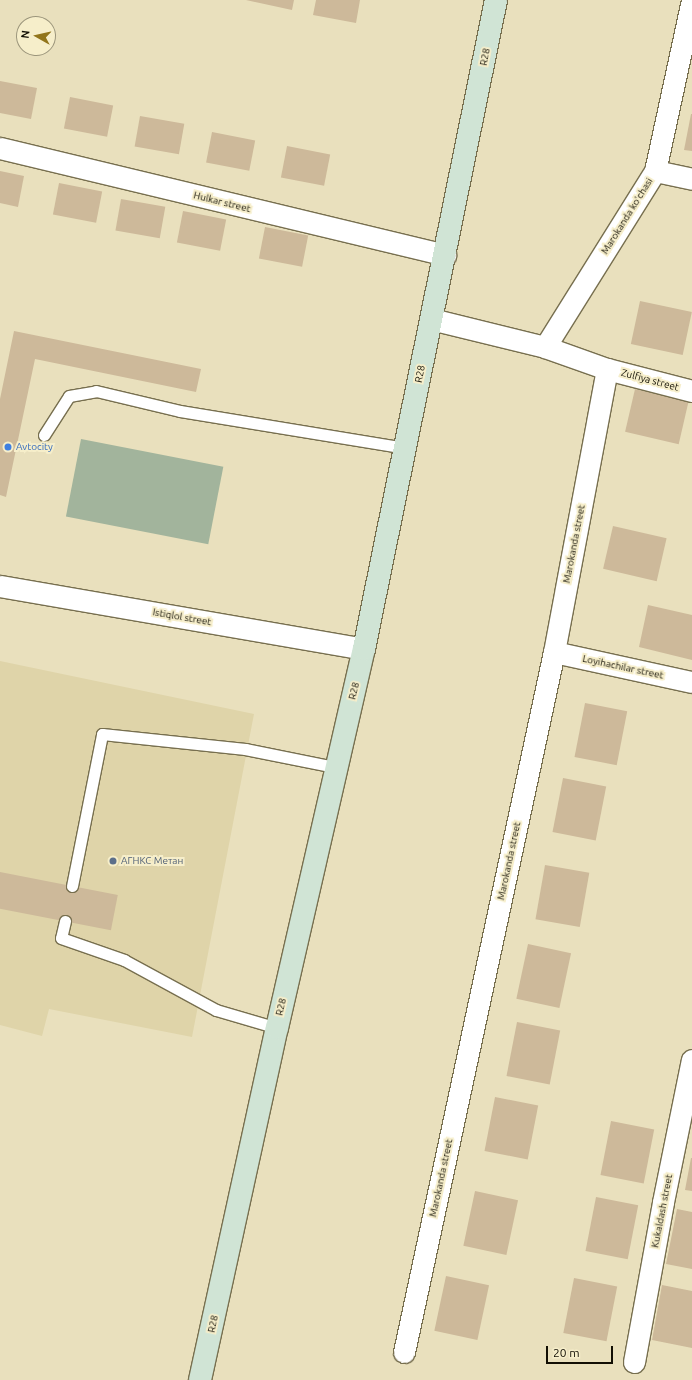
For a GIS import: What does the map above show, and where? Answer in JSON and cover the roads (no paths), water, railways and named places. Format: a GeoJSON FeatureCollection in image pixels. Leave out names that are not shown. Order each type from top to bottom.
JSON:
{"type":"FeatureCollection","features":[{"type":"Feature","properties":{"kind":"main road","name":"R28"},"geometry":{"type":"LineString","coordinates":[[200,1380],[335,767],[364,649],[496,0]]}},
{"type":"Feature","properties":{"kind":"street","name":"Marokanda ko'chasi"},"geometry":{"type":"LineString","coordinates":[[545,347],[655,171],[692,1]]}},
{"type":"Feature","properties":{"kind":"street","name":"Hulkar street"},"geometry":{"type":"LineString","coordinates":[[0,148],[444,255]]}},
{"type":"Feature","properties":{"kind":"street"},"geometry":{"type":"LineString","coordinates":[[655,171],[692,179]]}},
{"type":"Feature","properties":{"kind":"street","name":"Zulfiya street"},"geometry":{"type":"LineString","coordinates":[[431,319],[545,347],[607,369],[692,391]]}},
{"type":"Feature","properties":{"kind":"street","name":"Marokanda street"},"geometry":{"type":"LineString","coordinates":[[404,1352],[554,652],[607,369]]}},
{"type":"Feature","properties":{"kind":"street","name":"Istiqlol street"},"geometry":{"type":"LineString","coordinates":[[0,586],[364,649]]}},
{"type":"Feature","properties":{"kind":"street","name":"Loyihachilar street"},"geometry":{"type":"LineString","coordinates":[[554,652],[692,682]]}},
{"type":"Feature","properties":{"kind":"street","name":"Kukaldash street"},"geometry":{"type":"LineString","coordinates":[[634,1362],[663,1202],[692,1060]]}},
{"type":"Feature","properties":{"kind":"lane"},"geometry":{"type":"LineString","coordinates":[[44,435],[69,396],[96,391],[180,411],[405,448]]}},
{"type":"Feature","properties":{"kind":"lane"},"geometry":{"type":"LineString","coordinates":[[72,886],[102,734],[245,749],[335,767]]}},
{"type":"Feature","properties":{"kind":"lane"},"geometry":{"type":"LineString","coordinates":[[65,921],[61,938],[124,960],[216,1010],[277,1028]]}},
{"type":"Feature","properties":{"kind":"place","name":"Avtocity"},"geometry":{"type":"Point","coordinates":[8,447]}},
{"type":"Feature","properties":{"kind":"place","name":"АГНКС Метан"},"geometry":{"type":"Point","coordinates":[113,861]}}]}
